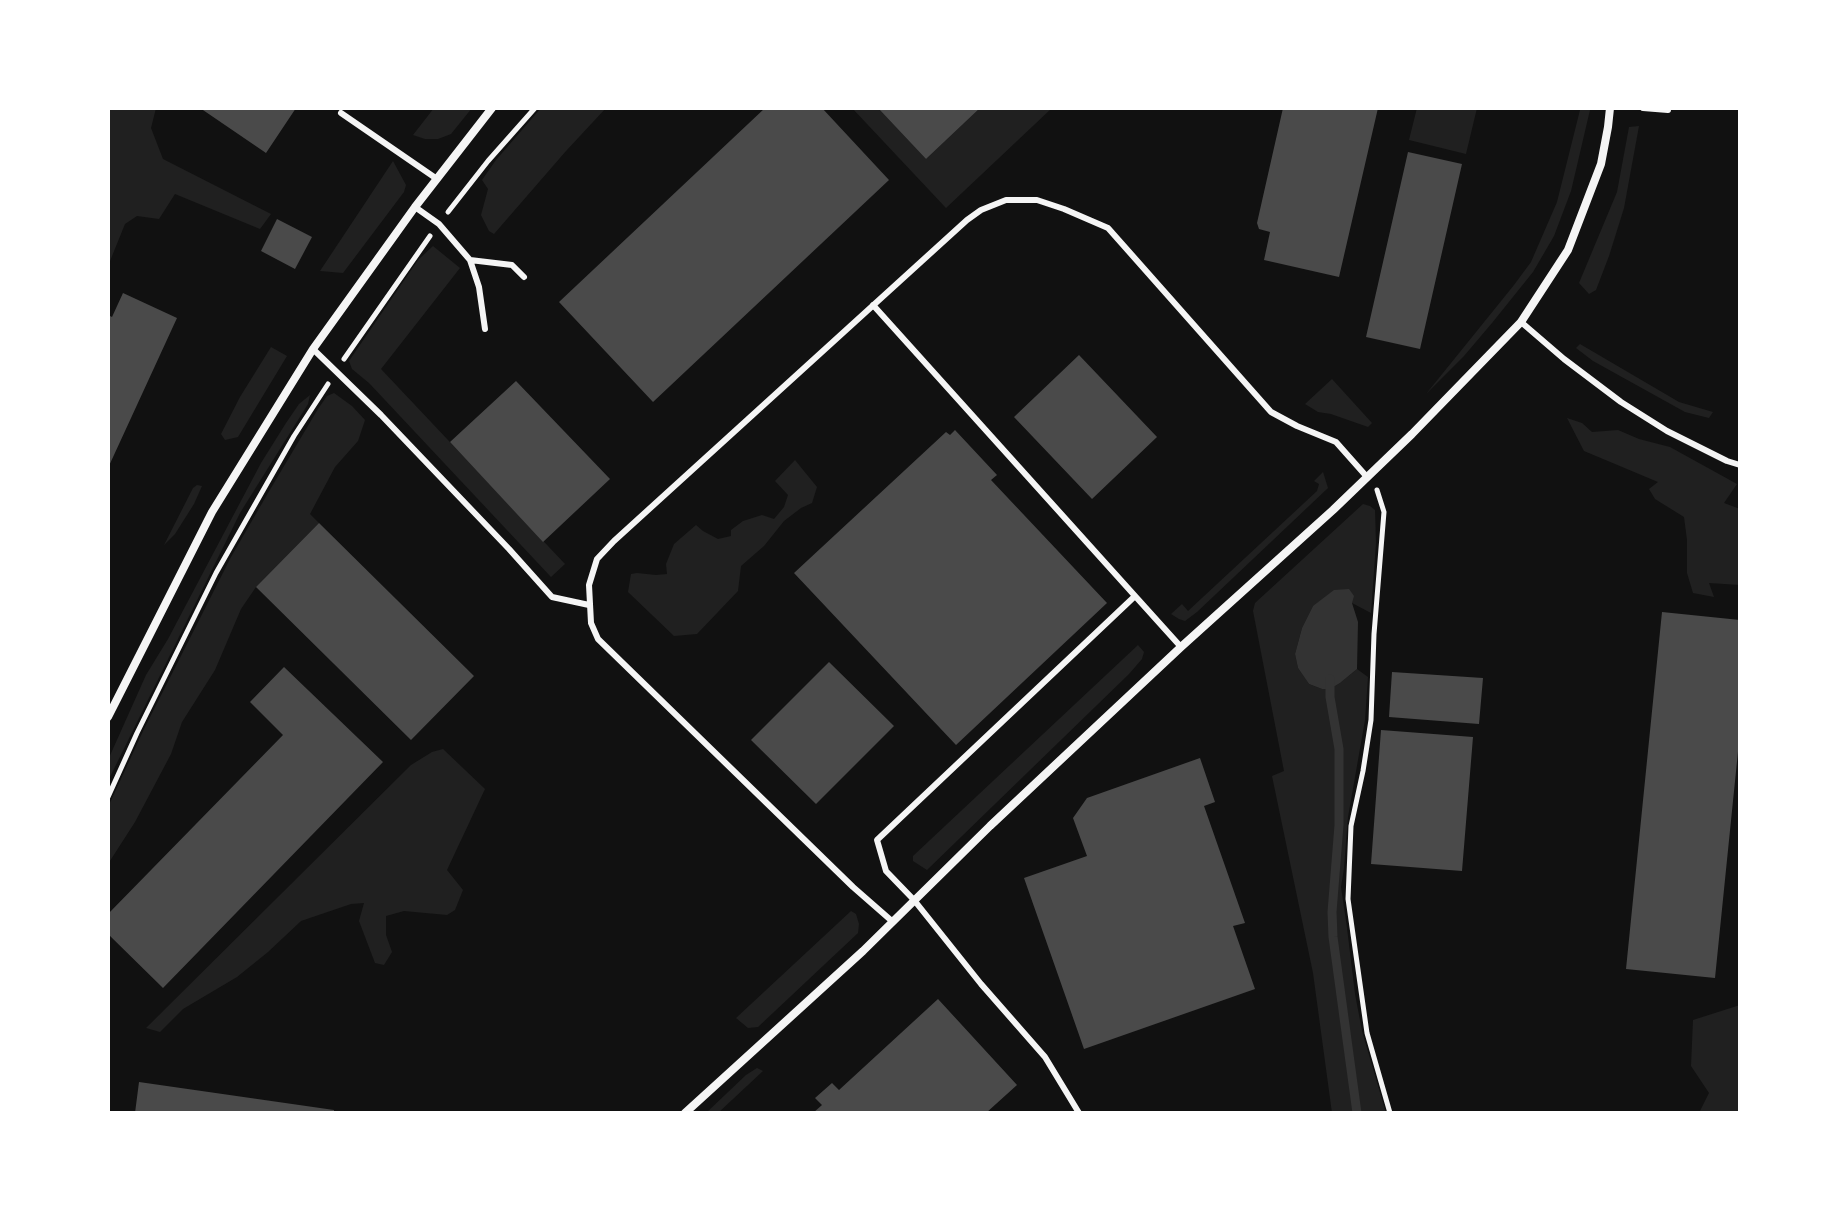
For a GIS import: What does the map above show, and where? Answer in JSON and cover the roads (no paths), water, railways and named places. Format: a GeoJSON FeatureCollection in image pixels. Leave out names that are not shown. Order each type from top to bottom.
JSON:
{"type":"FeatureCollection","features":[{"type":"Feature","properties":{"kind":"street"},"geometry":{"type":"LineString","coordinates":[[108,717],[212,512],[313,349],[415,207],[492,108]]}},
{"type":"Feature","properties":{"kind":"street"},"geometry":{"type":"LineString","coordinates":[[685,1113],[863,951],[990,826],[1367,477],[1521,322],[1568,250],[1601,164],[1610,108]]}},
{"type":"Feature","properties":{"kind":"lane"},"geometry":{"type":"LineString","coordinates":[[1643,108],[1668,110]]}},
{"type":"Feature","properties":{"kind":"lane"},"geometry":{"type":"LineString","coordinates":[[341,113],[437,179]]}},
{"type":"Feature","properties":{"kind":"lane"},"geometry":{"type":"LineString","coordinates":[[893,922],[853,887],[598,639],[591,623],[589,585],[597,559],[614,541],[967,220],[981,210],[1006,200],[1037,200],[1108,228],[1271,412],[1336,442],[1367,477]]}},
{"type":"Feature","properties":{"kind":"lane"},"geometry":{"type":"LineString","coordinates":[[415,207],[439,224],[470,260],[479,287],[485,329]]}},
{"type":"Feature","properties":{"kind":"lane"},"geometry":{"type":"LineString","coordinates":[[470,260],[512,265],[524,277]]}},
{"type":"Feature","properties":{"kind":"lane"},"geometry":{"type":"LineString","coordinates":[[873,305],[1181,647]]}},
{"type":"Feature","properties":{"kind":"lane"},"geometry":{"type":"LineString","coordinates":[[1521,322],[1621,402],[1667,431],[1740,465]]}},
{"type":"Feature","properties":{"kind":"lane"},"geometry":{"type":"LineString","coordinates":[[313,349],[413,449],[552,597],[589,605]]}},
{"type":"Feature","properties":{"kind":"lane"},"geometry":{"type":"LineString","coordinates":[[1079,1113],[1045,1057],[914,900],[886,871],[877,840],[1134,597]]}},
{"type":"Feature","properties":{"kind":"waterway"},"geometry":{"type":"LineString","coordinates":[[1330,679],[1339,749],[1339,825],[1333,937],[1357,1113]]}}]}
